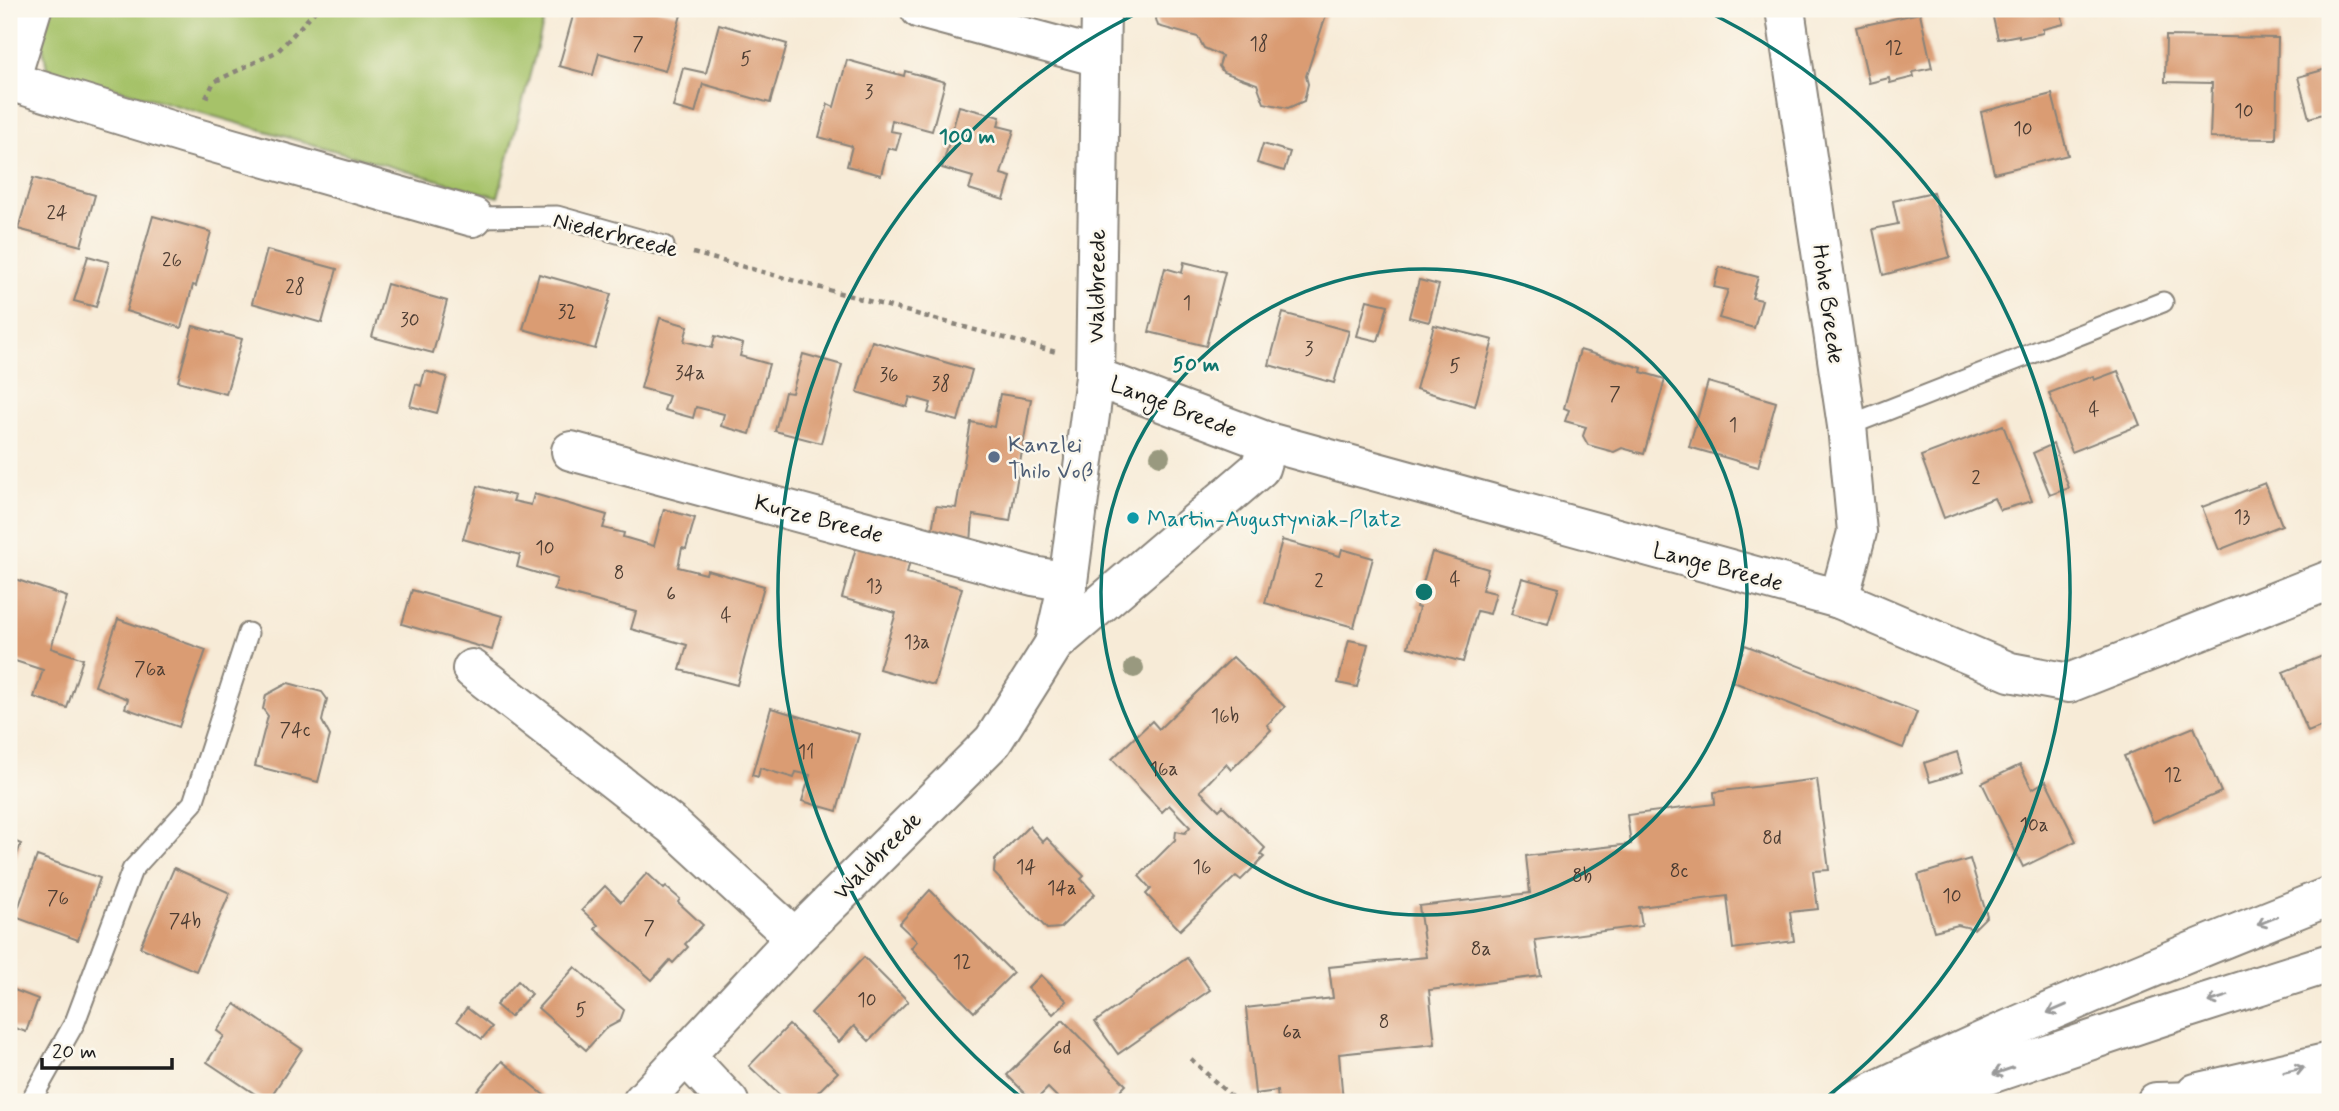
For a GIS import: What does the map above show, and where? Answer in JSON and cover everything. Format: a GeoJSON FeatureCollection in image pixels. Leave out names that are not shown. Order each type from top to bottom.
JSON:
{"type":"FeatureCollection","features":[{"type":"Feature","properties":{"kind":"main road","name":"Niederbreede"},"geometry":{"type":"LineString","coordinates":[[32,9],[10,81],[186,135],[473,217]]}},
{"type":"Feature","properties":{"kind":"main road"},"geometry":{"type":"LineString","coordinates":[[920,9],[1099,57]]}},
{"type":"Feature","properties":{"kind":"main road","name":"Waldbreede"},"geometry":{"type":"LineString","coordinates":[[1054,644],[1068,582],[1095,377],[1101,9]]}},
{"type":"Feature","properties":{"kind":"main road","name":"Hohe Breede"},"geometry":{"type":"LineString","coordinates":[[1786,9],[1847,426],[1857,532],[1839,599]]}},
{"type":"Feature","properties":{"kind":"main road","name":"Lange Breede"},"geometry":{"type":"LineString","coordinates":[[1095,377],[1268,442],[1839,599],[2010,672],[2069,683],[2330,580]]}},
{"type":"Feature","properties":{"kind":"main road","name":"Waldbreede"},"geometry":{"type":"LineString","coordinates":[[642,1102],[795,938],[993,741],[1054,644],[1260,468],[1268,442]]}},
{"type":"Feature","properties":{"kind":"main road","name":"Kurze Breede"},"geometry":{"type":"LineString","coordinates":[[571,452],[1033,576],[1068,582]]}},
{"type":"Feature","properties":{"kind":"main road"},"geometry":{"type":"LineString","coordinates":[[472,669],[673,826],[795,938]]}},
{"type":"Feature","properties":{"kind":"main road"},"geometry":{"type":"LineString","coordinates":[[1852,1102],[1950,1055],[2190,951],[2330,896]]}},
{"type":"Feature","properties":{"kind":"main road"},"geometry":{"type":"LineString","coordinates":[[1906,1102],[2163,1016],[2330,964]]}},
{"type":"Feature","properties":{"kind":"main road"},"geometry":{"type":"LineString","coordinates":[[685,1055],[729,1102]]}},
{"type":"Feature","properties":{"kind":"main road"},"geometry":{"type":"LineString","coordinates":[[2156,1102],[2330,1062]]}},
{"type":"Feature","properties":{"kind":"main road"},"geometry":{"type":"LineString","coordinates":[[2156,1102],[2330,1098]]}},
{"type":"Feature","properties":{"kind":"lane","name":"Niederbreede"},"geometry":{"type":"LineString","coordinates":[[473,217],[557,216],[664,246]]}},
{"type":"Feature","properties":{"kind":"lane"},"geometry":{"type":"LineString","coordinates":[[1847,426],[2163,302]]}},
{"type":"Feature","properties":{"kind":"lane"},"geometry":{"type":"LineString","coordinates":[[30,1102],[75,1022],[132,870],[193,803],[248,633]]}},
{"type":"Feature","properties":{"kind":"path"},"geometry":{"type":"LineString","coordinates":[[186,135],[214,82],[278,51],[317,9]]}},
{"type":"Feature","properties":{"kind":"path","name":"Niederbreede"},"geometry":{"type":"LineString","coordinates":[[664,246],[1060,353],[1095,377]]}},
{"type":"Feature","properties":{"kind":"path"},"geometry":{"type":"LineString","coordinates":[[1191,1059],[1237,1102]]}},
{"type":"Feature","properties":{"kind":"green space"},"geometry":{"type":"Polygon","coordinates":[[[50,9],[547,9],[498,197],[47,69],[41,36],[50,9]]]}},
{"type":"Feature","properties":{"kind":"building"},"geometry":{"type":"Polygon","coordinates":[[[575,9],[656,9],[681,15],[665,71],[599,53],[593,75],[559,66],[575,9]]]}},
{"type":"Feature","properties":{"kind":"building"},"geometry":{"type":"Polygon","coordinates":[[[1159,9],[1328,9],[1306,76],[1308,84],[1304,101],[1288,108],[1264,103],[1257,84],[1223,72],[1219,66],[1222,56],[1204,48],[1198,37],[1158,26],[1156,19],[1159,9]]]}},
{"type":"Feature","properties":{"kind":"building"},"geometry":{"type":"Polygon","coordinates":[[[1991,9],[2060,9],[2064,24],[2043,29],[2043,33],[1998,39],[1991,9]]]}},
{"type":"Feature","properties":{"kind":"building"},"geometry":{"type":"Polygon","coordinates":[[[1920,13],[1932,68],[1913,72],[1914,77],[1890,83],[1889,78],[1869,83],[1856,27],[1920,13]]]}},
{"type":"Feature","properties":{"kind":"building"},"geometry":{"type":"Polygon","coordinates":[[[719,24],[787,44],[770,103],[703,84],[695,113],[673,107],[683,68],[706,73],[719,24]]]}},
{"type":"Feature","properties":{"kind":"building"},"geometry":{"type":"Polygon","coordinates":[[[2166,36],[2278,38],[2276,139],[2210,138],[2212,83],[2165,82],[2166,36]]]}},
{"type":"Feature","properties":{"kind":"building"},"geometry":{"type":"Polygon","coordinates":[[[847,60],[904,76],[905,71],[945,82],[932,131],[892,120],[890,131],[901,133],[896,150],[888,148],[881,175],[847,166],[852,146],[819,137],[828,104],[834,107],[847,60]]]}},
{"type":"Feature","properties":{"kind":"building"},"geometry":{"type":"Polygon","coordinates":[[[2330,68],[2330,112],[2309,118],[2298,77],[2330,68]]]}},
{"type":"Feature","properties":{"kind":"building"},"geometry":{"type":"Polygon","coordinates":[[[2052,94],[2068,155],[1994,173],[1981,112],[2052,94]]]}},
{"type":"Feature","properties":{"kind":"building"},"geometry":{"type":"Polygon","coordinates":[[[959,106],[1000,117],[998,126],[1014,130],[1001,174],[1011,177],[1004,200],[969,189],[973,177],[942,168],[959,106]]]}},
{"type":"Feature","properties":{"kind":"building"},"geometry":{"type":"Polygon","coordinates":[[[1263,144],[1290,152],[1284,171],[1257,163],[1263,144]]]}},
{"type":"Feature","properties":{"kind":"building"},"geometry":{"type":"Polygon","coordinates":[[[33,178],[95,195],[81,246],[18,229],[33,178]]]}},
{"type":"Feature","properties":{"kind":"building"},"geometry":{"type":"Polygon","coordinates":[[[1933,192],[1950,257],[1883,275],[1873,229],[1898,224],[1893,201],[1933,192]]]}},
{"type":"Feature","properties":{"kind":"building"},"geometry":{"type":"Polygon","coordinates":[[[153,216],[211,232],[181,328],[126,311],[153,216]]]}},
{"type":"Feature","properties":{"kind":"building"},"geometry":{"type":"Polygon","coordinates":[[[267,250],[337,269],[322,323],[252,303],[267,250]]]}},
{"type":"Feature","properties":{"kind":"building"},"geometry":{"type":"Polygon","coordinates":[[[88,256],[109,262],[96,307],[74,301],[88,256]]]}},
{"type":"Feature","properties":{"kind":"building"},"geometry":{"type":"Polygon","coordinates":[[[1184,262],[1225,272],[1206,346],[1149,332],[1165,268],[1182,273],[1184,262]]]}},
{"type":"Feature","properties":{"kind":"building"},"geometry":{"type":"Polygon","coordinates":[[[1719,267],[1758,277],[1752,298],[1762,300],[1754,328],[1719,318],[1728,290],[1714,287],[1719,267]]]}},
{"type":"Feature","properties":{"kind":"building"},"geometry":{"type":"Polygon","coordinates":[[[539,274],[611,294],[595,349],[523,329],[539,274]]]}},
{"type":"Feature","properties":{"kind":"building"},"geometry":{"type":"Polygon","coordinates":[[[1419,280],[1439,285],[1429,322],[1409,317],[1419,280]]]}},
{"type":"Feature","properties":{"kind":"building"},"geometry":{"type":"Polygon","coordinates":[[[387,284],[447,301],[433,353],[372,337],[387,284]]]}},
{"type":"Feature","properties":{"kind":"building"},"geometry":{"type":"Polygon","coordinates":[[[1367,300],[1388,305],[1378,341],[1357,336],[1367,300]]]}},
{"type":"Feature","properties":{"kind":"building"},"geometry":{"type":"Polygon","coordinates":[[[1283,313],[1349,331],[1334,383],[1269,365],[1283,313]]]}},
{"type":"Feature","properties":{"kind":"building"},"geometry":{"type":"Polygon","coordinates":[[[660,318],[688,326],[684,341],[712,348],[715,336],[743,344],[740,356],[769,364],[750,434],[721,426],[724,414],[696,407],[693,418],[664,410],[669,396],[641,388],[660,318]]]}},
{"type":"Feature","properties":{"kind":"building"},"geometry":{"type":"Polygon","coordinates":[[[1434,325],[1493,340],[1475,406],[1416,389],[1434,325]]]}},
{"type":"Feature","properties":{"kind":"building"},"geometry":{"type":"Polygon","coordinates":[[[193,326],[242,339],[226,394],[178,381],[193,326]]]}},
{"type":"Feature","properties":{"kind":"building"},"geometry":{"type":"Polygon","coordinates":[[[872,341],[972,370],[958,421],[928,413],[931,403],[910,397],[907,407],[857,392],[872,341]]]}},
{"type":"Feature","properties":{"kind":"building"},"geometry":{"type":"Polygon","coordinates":[[[1580,350],[1642,368],[1641,372],[1665,379],[1644,454],[1622,448],[1614,452],[1588,445],[1583,436],[1586,427],[1565,421],[1569,410],[1564,408],[1580,350]]]}},
{"type":"Feature","properties":{"kind":"building"},"geometry":{"type":"Polygon","coordinates":[[[803,354],[842,365],[821,443],[775,431],[785,392],[792,393],[803,354]]]}},
{"type":"Feature","properties":{"kind":"building"},"geometry":{"type":"Polygon","coordinates":[[[425,371],[447,377],[437,413],[410,406],[416,384],[421,386],[425,371]]]}},
{"type":"Feature","properties":{"kind":"building"},"geometry":{"type":"Polygon","coordinates":[[[2118,371],[2140,425],[2072,452],[2049,393],[2093,376],[2094,380],[2118,371]]]}},
{"type":"Feature","properties":{"kind":"building"},"geometry":{"type":"Polygon","coordinates":[[[1708,382],[1776,402],[1758,467],[1689,447],[1708,382]]]}},
{"type":"Feature","properties":{"kind":"building"},"geometry":{"type":"Polygon","coordinates":[[[1000,394],[1031,399],[1010,521],[973,515],[971,543],[931,537],[936,506],[956,508],[971,422],[994,427],[1000,394]]]}},
{"type":"Feature","properties":{"kind":"building"},"geometry":{"type":"Polygon","coordinates":[[[2003,425],[2032,501],[2000,510],[1994,498],[1944,518],[1921,456],[2003,425]]]}},
{"type":"Feature","properties":{"kind":"building"},"geometry":{"type":"Polygon","coordinates":[[[2053,444],[2069,488],[2050,495],[2033,453],[2053,444]]]}},
{"type":"Feature","properties":{"kind":"building"},"geometry":{"type":"Polygon","coordinates":[[[2265,483],[2282,525],[2219,550],[2202,507],[2265,483]]]}},
{"type":"Feature","properties":{"kind":"building"},"geometry":{"type":"Polygon","coordinates":[[[478,486],[515,496],[513,501],[531,505],[534,494],[607,515],[603,528],[624,533],[623,537],[654,546],[664,509],[695,518],[686,549],[682,548],[678,567],[706,574],[707,570],[764,586],[737,685],[680,670],[687,645],[631,629],[636,612],[554,590],[557,579],[517,567],[520,555],[463,539],[478,486]]]}},
{"type":"Feature","properties":{"kind":"building"},"geometry":{"type":"Polygon","coordinates":[[[859,537],[912,552],[907,573],[962,588],[934,685],[879,669],[896,613],[842,598],[859,537]]]}},
{"type":"Feature","properties":{"kind":"building"},"geometry":{"type":"Polygon","coordinates":[[[1282,540],[1340,556],[1342,549],[1373,558],[1354,627],[1265,603],[1282,540]]]}},
{"type":"Feature","properties":{"kind":"building"},"geometry":{"type":"Polygon","coordinates":[[[1432,552],[1488,569],[1482,590],[1496,593],[1490,614],[1477,611],[1463,662],[1408,647],[1432,552]]]}},
{"type":"Feature","properties":{"kind":"building"},"geometry":{"type":"Polygon","coordinates":[[[9,577],[67,597],[51,648],[83,659],[67,708],[34,697],[43,670],[9,659],[9,577]]]}},
{"type":"Feature","properties":{"kind":"building"},"geometry":{"type":"Polygon","coordinates":[[[1522,578],[1559,588],[1548,624],[1511,614],[1522,578]]]}},
{"type":"Feature","properties":{"kind":"building"},"geometry":{"type":"Polygon","coordinates":[[[412,590],[502,616],[492,650],[402,624],[412,590]]]}},
{"type":"Feature","properties":{"kind":"building"},"geometry":{"type":"Polygon","coordinates":[[[118,619],[206,650],[179,727],[125,708],[128,699],[95,686],[118,619]]]}},
{"type":"Feature","properties":{"kind":"building"},"geometry":{"type":"Polygon","coordinates":[[[1349,640],[1368,644],[1357,687],[1338,683],[1349,640]]]}},
{"type":"Feature","properties":{"kind":"building"},"geometry":{"type":"Polygon","coordinates":[[[1745,645],[1917,712],[1903,748],[1731,681],[1745,645]]]}},
{"type":"Feature","properties":{"kind":"building"},"geometry":{"type":"Polygon","coordinates":[[[2330,653],[2330,723],[2308,732],[2283,672],[2330,653]]]}},
{"type":"Feature","properties":{"kind":"building"},"geometry":{"type":"Polygon","coordinates":[[[1233,657],[1285,707],[1267,725],[1271,730],[1231,770],[1226,764],[1200,791],[1219,810],[1223,806],[1265,848],[1260,854],[1264,857],[1241,880],[1236,876],[1180,930],[1146,894],[1151,889],[1139,876],[1175,840],[1176,831],[1185,833],[1190,827],[1169,805],[1162,812],[1112,759],[1152,721],[1159,729],[1233,657]]]}},
{"type":"Feature","properties":{"kind":"building"},"geometry":{"type":"Polygon","coordinates":[[[288,683],[322,692],[327,699],[322,721],[330,736],[318,782],[255,766],[268,716],[263,709],[266,695],[288,683]]]}},
{"type":"Feature","properties":{"kind":"building"},"geometry":{"type":"Polygon","coordinates":[[[771,708],[859,734],[837,811],[802,801],[810,775],[796,772],[794,778],[760,768],[758,777],[752,775],[771,708]]]}},
{"type":"Feature","properties":{"kind":"building"},"geometry":{"type":"Polygon","coordinates":[[[2194,727],[2221,792],[2153,822],[2124,756],[2194,727]]]}},
{"type":"Feature","properties":{"kind":"building"},"geometry":{"type":"Polygon","coordinates":[[[1957,752],[1963,772],[1930,782],[1924,763],[1957,752]]]}},
{"type":"Feature","properties":{"kind":"building"},"geometry":{"type":"Polygon","coordinates":[[[2020,765],[2032,789],[2046,781],[2076,841],[2023,867],[1982,783],[2020,765]]]}},
{"type":"Feature","properties":{"kind":"building"},"geometry":{"type":"Polygon","coordinates":[[[1817,779],[1829,870],[1813,871],[1818,909],[1790,912],[1794,941],[1733,949],[1727,896],[1639,907],[1642,926],[1535,940],[1541,976],[1429,990],[1435,1044],[1339,1054],[1343,1102],[1278,1102],[1277,1091],[1255,1094],[1246,1008],[1333,998],[1329,967],[1426,957],[1419,906],[1530,893],[1526,856],[1631,844],[1627,815],[1715,804],[1714,792],[1817,779]]]}},
{"type":"Feature","properties":{"kind":"building"},"geometry":{"type":"Polygon","coordinates":[[[1029,826],[1043,842],[1047,838],[1084,876],[1081,879],[1095,894],[1060,928],[1047,929],[994,873],[995,860],[1029,826]]]}},
{"type":"Feature","properties":{"kind":"building"},"geometry":{"type":"Polygon","coordinates":[[[9,839],[21,844],[9,875],[9,839]]]}},
{"type":"Feature","properties":{"kind":"building"},"geometry":{"type":"Polygon","coordinates":[[[37,856],[100,878],[78,940],[15,917],[37,856]]]}},
{"type":"Feature","properties":{"kind":"building"},"geometry":{"type":"Polygon","coordinates":[[[1970,859],[1987,916],[1974,929],[1958,925],[1934,931],[1918,875],[1970,859]]]}},
{"type":"Feature","properties":{"kind":"building"},"geometry":{"type":"Polygon","coordinates":[[[174,868],[230,893],[196,971],[140,947],[174,868]]]}},
{"type":"Feature","properties":{"kind":"building"},"geometry":{"type":"Polygon","coordinates":[[[647,873],[680,899],[678,902],[703,925],[685,944],[688,947],[673,963],[670,960],[652,980],[595,929],[598,925],[582,910],[605,886],[621,902],[647,873]]]}},
{"type":"Feature","properties":{"kind":"building"},"geometry":{"type":"Polygon","coordinates":[[[930,890],[1013,973],[974,1012],[911,948],[917,941],[899,924],[930,890]]]}},
{"type":"Feature","properties":{"kind":"building"},"geometry":{"type":"Polygon","coordinates":[[[864,957],[908,1001],[869,1041],[854,1026],[839,1042],[811,1013],[864,957]]]}},
{"type":"Feature","properties":{"kind":"building"},"geometry":{"type":"Polygon","coordinates":[[[1187,958],[1210,990],[1118,1054],[1095,1022],[1187,958]]]}},
{"type":"Feature","properties":{"kind":"building"},"geometry":{"type":"Polygon","coordinates":[[[575,967],[624,1010],[620,1021],[605,1029],[586,1050],[538,1008],[575,967]]]}},
{"type":"Feature","properties":{"kind":"building"},"geometry":{"type":"Polygon","coordinates":[[[1041,975],[1067,1001],[1053,1014],[1028,988],[1041,975]]]}},
{"type":"Feature","properties":{"kind":"building"},"geometry":{"type":"Polygon","coordinates":[[[518,981],[531,994],[510,1017],[496,1005],[518,981]]]}},
{"type":"Feature","properties":{"kind":"building"},"geometry":{"type":"Polygon","coordinates":[[[9,988],[38,999],[26,1032],[9,1026],[9,988]]]}},
{"type":"Feature","properties":{"kind":"building"},"geometry":{"type":"Polygon","coordinates":[[[235,1004],[302,1049],[267,1102],[207,1062],[224,1036],[217,1031],[235,1004]]]}},
{"type":"Feature","properties":{"kind":"building"},"geometry":{"type":"Polygon","coordinates":[[[467,1008],[492,1027],[482,1039],[457,1021],[467,1008]]]}},
{"type":"Feature","properties":{"kind":"building"},"geometry":{"type":"Polygon","coordinates":[[[1063,1020],[1126,1085],[1109,1102],[1062,1102],[1048,1088],[1034,1102],[1007,1075],[1063,1020]]]}},
{"type":"Feature","properties":{"kind":"building"},"geometry":{"type":"Polygon","coordinates":[[[789,1025],[838,1072],[808,1102],[787,1102],[749,1066],[789,1025]]]}},
{"type":"Feature","properties":{"kind":"building"},"geometry":{"type":"Polygon","coordinates":[[[502,1061],[550,1100],[549,1102],[468,1102],[502,1061]]]}},
{"type":"Feature","properties":{"kind":"place","name":"Kanzlei Thilo Voß"},"geometry":{"type":"Point","coordinates":[994,457]}},
{"type":"Feature","properties":{"kind":"place","name":"Martin-Augustyniak-Platz"},"geometry":{"type":"Point","coordinates":[1133,518]}}]}
